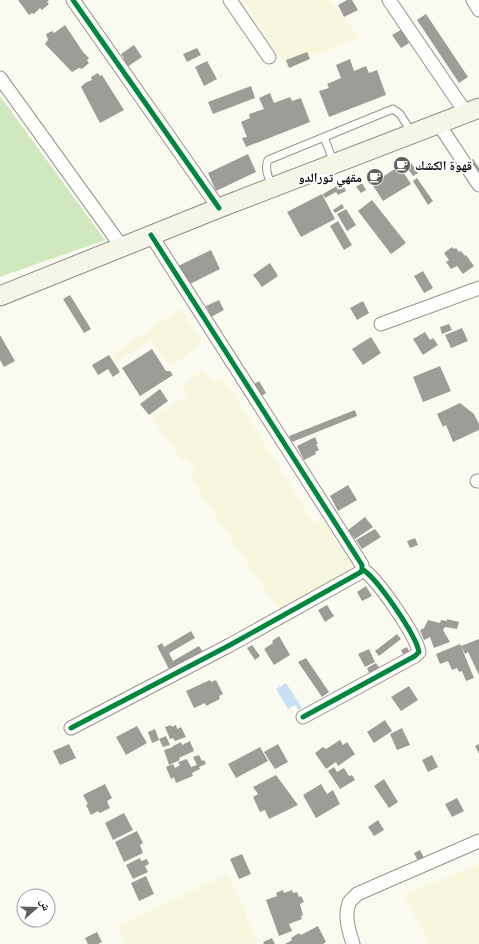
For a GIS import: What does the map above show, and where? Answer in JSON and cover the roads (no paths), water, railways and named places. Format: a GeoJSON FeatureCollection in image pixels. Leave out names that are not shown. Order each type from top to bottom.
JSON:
{"type":"FeatureCollection","features":[{"type":"Feature","properties":{"kind":"main road"},"geometry":{"type":"LineString","coordinates":[[0,296],[272,187],[472,111]]}},
{"type":"Feature","properties":{"kind":"street"},"geometry":{"type":"LineString","coordinates":[[73,0],[219,208]]}},
{"type":"Feature","properties":{"kind":"street"},"geometry":{"type":"LineString","coordinates":[[230,0],[269,57]]}},
{"type":"Feature","properties":{"kind":"street"},"geometry":{"type":"LineString","coordinates":[[389,0],[472,111]]}},
{"type":"Feature","properties":{"kind":"street"},"geometry":{"type":"LineString","coordinates":[[473,0],[479,10]]}},
{"type":"Feature","properties":{"kind":"street"},"geometry":{"type":"LineString","coordinates":[[0,78],[122,247]]}},
{"type":"Feature","properties":{"kind":"street"},"geometry":{"type":"LineString","coordinates":[[438,123],[479,185]]}},
{"type":"Feature","properties":{"kind":"street"},"geometry":{"type":"LineString","coordinates":[[152,235],[362,565],[362,569],[370,575],[381,588],[415,639],[419,652],[415,656],[303,717]]}},
{"type":"Feature","properties":{"kind":"street"},"geometry":{"type":"LineString","coordinates":[[382,324],[479,288]]}},
{"type":"Feature","properties":{"kind":"street"},"geometry":{"type":"LineString","coordinates":[[71,728],[230,645],[361,572],[362,569]]}},
{"type":"Feature","properties":{"kind":"street"},"geometry":{"type":"LineString","coordinates":[[353,944],[348,928],[347,914],[349,902],[357,894],[479,842]]}},
{"type":"Feature","properties":{"kind":"lane"},"geometry":{"type":"LineString","coordinates":[[272,187],[267,172],[266,164],[268,160],[393,109],[400,114],[413,133]]}},
{"type":"Feature","properties":{"kind":"lane"},"geometry":{"type":"LineString","coordinates":[[324,137],[334,163]]}},
{"type":"Feature","properties":{"kind":"water"},"geometry":{"type":"Polygon","coordinates":[[[286,683],[302,708],[298,710],[295,705],[288,709],[276,689],[286,683]]]}},
{"type":"Feature","properties":{"kind":"place","name":"قهوة الكشك"},"geometry":{"type":"Point","coordinates":[402,165]}},
{"type":"Feature","properties":{"kind":"place","name":"مقهي تورالدو"},"geometry":{"type":"Point","coordinates":[375,177]}}]}
